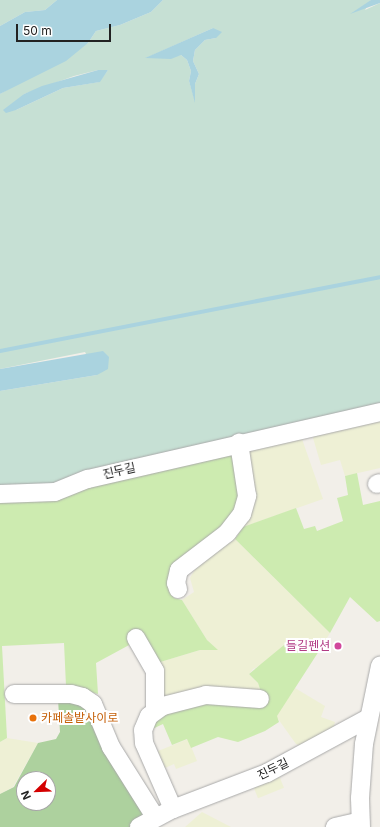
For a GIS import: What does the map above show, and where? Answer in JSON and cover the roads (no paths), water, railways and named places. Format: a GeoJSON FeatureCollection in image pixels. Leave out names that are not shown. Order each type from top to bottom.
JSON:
{"type":"FeatureCollection","features":[{"type":"Feature","properties":{"kind":"street","name":"진두길"},"geometry":{"type":"LineString","coordinates":[[0,494],[35,495],[56,492],[88,479],[239,443],[380,412]]}},
{"type":"Feature","properties":{"kind":"street"},"geometry":{"type":"LineString","coordinates":[[178,589],[176,582],[179,570],[227,533],[242,514],[247,496],[239,443]]}},
{"type":"Feature","properties":{"kind":"street"},"geometry":{"type":"LineString","coordinates":[[136,638],[155,671],[155,710],[145,724],[142,736],[173,809]]}},
{"type":"Feature","properties":{"kind":"street"},"geometry":{"type":"LineString","coordinates":[[335,827],[361,824],[361,776],[368,719],[380,666]]}},
{"type":"Feature","properties":{"kind":"street"},"geometry":{"type":"LineString","coordinates":[[14,694],[71,694],[83,697],[93,704],[111,747],[155,817]]}},
{"type":"Feature","properties":{"kind":"street"},"geometry":{"type":"LineString","coordinates":[[155,710],[206,695],[260,699]]}},
{"type":"Feature","properties":{"kind":"street","name":"진두길"},"geometry":{"type":"LineString","coordinates":[[139,827],[155,817],[173,809],[267,773],[368,719]]}},
{"type":"Feature","properties":{"kind":"water"},"geometry":{"type":"Polygon","coordinates":[[[57,0],[163,0],[151,12],[120,25],[96,31],[88,43],[66,61],[0,94],[0,26],[25,12],[45,10],[57,0]]]}},
{"type":"Feature","properties":{"kind":"water"},"geometry":{"type":"Polygon","coordinates":[[[371,0],[380,0],[380,3],[350,14],[371,0]]]}},
{"type":"Feature","properties":{"kind":"water"},"geometry":{"type":"Polygon","coordinates":[[[213,28],[222,32],[216,38],[205,40],[195,50],[193,61],[199,74],[195,84],[195,103],[189,81],[191,71],[187,60],[181,55],[171,59],[145,58],[213,28]]]}},
{"type":"Feature","properties":{"kind":"water"},"geometry":{"type":"Polygon","coordinates":[[[98,70],[108,70],[100,82],[63,88],[16,110],[6,113],[3,110],[24,94],[42,86],[98,70]]]}},
{"type":"Feature","properties":{"kind":"water"},"geometry":{"type":"Polygon","coordinates":[[[103,351],[109,357],[108,369],[97,375],[0,391],[0,369],[103,351]]]}},
{"type":"Feature","properties":{"kind":"waterway"},"geometry":{"type":"LineString","coordinates":[[0,351],[380,277]]}},
{"type":"Feature","properties":{"kind":"place","name":"들길펜션"},"geometry":{"type":"Point","coordinates":[338,646]}},
{"type":"Feature","properties":{"kind":"place","name":"카페솔밭사이로"},"geometry":{"type":"Point","coordinates":[33,718]}}]}
